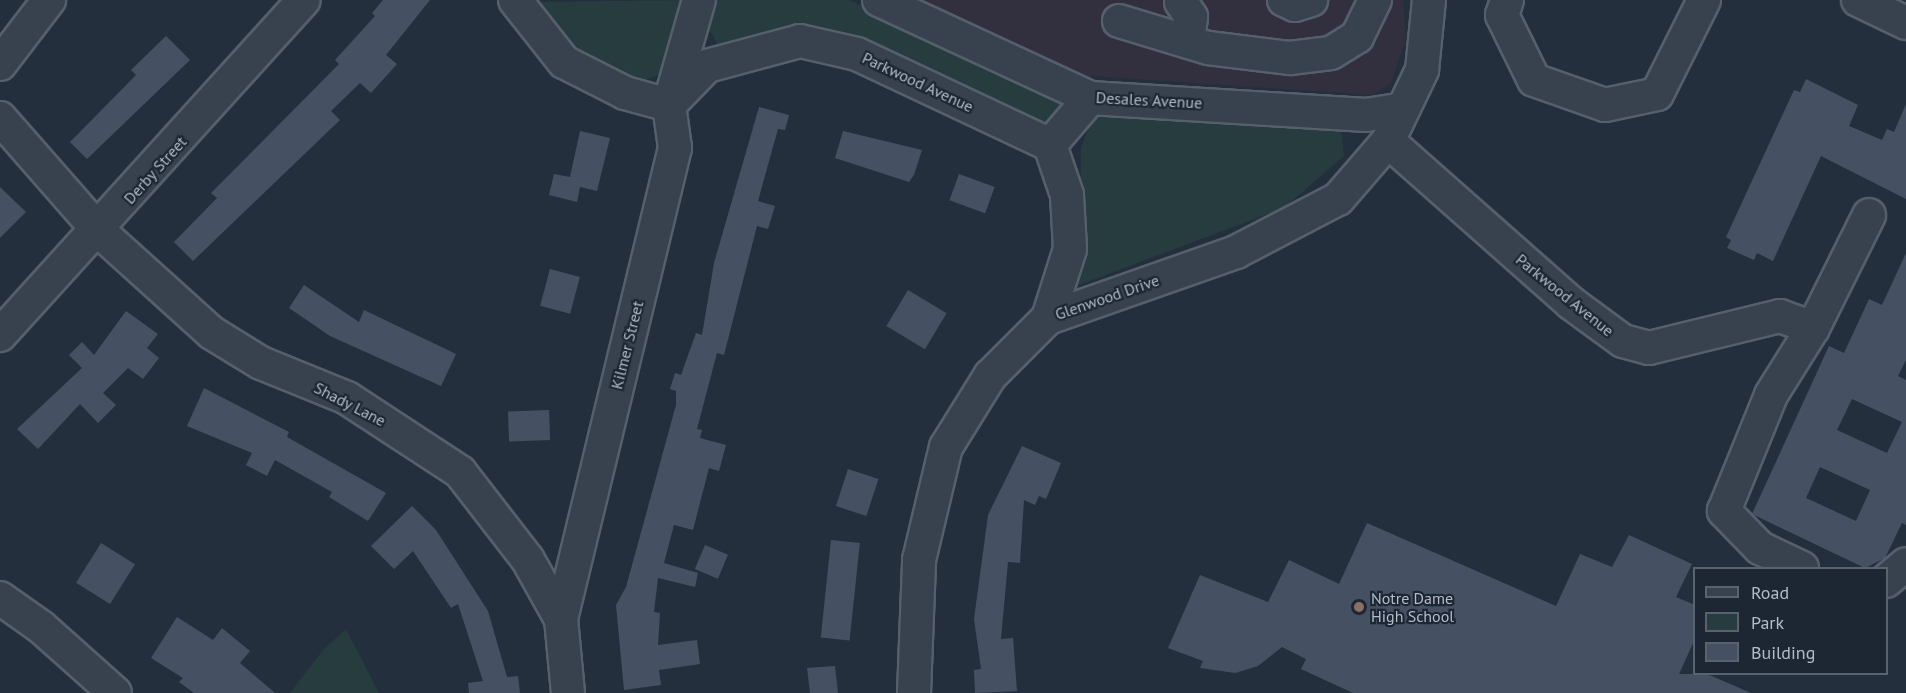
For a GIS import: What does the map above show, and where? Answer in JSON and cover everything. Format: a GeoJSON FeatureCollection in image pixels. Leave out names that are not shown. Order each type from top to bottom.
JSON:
{"type":"FeatureCollection","features":[{"type":"Feature","properties":{"kind":"street"},"geometry":{"type":"LineString","coordinates":[[0,63],[49,0]]}},
{"type":"Feature","properties":{"kind":"street","name":"Derby Street"},"geometry":{"type":"LineString","coordinates":[[0,335],[99,231],[304,0]]}},
{"type":"Feature","properties":{"kind":"street"},"geometry":{"type":"LineString","coordinates":[[515,0],[564,62],[625,93],[669,105]]}},
{"type":"Feature","properties":{"kind":"street","name":"Kilmer Street"},"geometry":{"type":"LineString","coordinates":[[568,693],[561,619],[675,148],[669,105],[699,0]]}},
{"type":"Feature","properties":{"kind":"street","name":"Desales Avenue"},"geometry":{"type":"LineString","coordinates":[[879,0],[1090,98],[1366,115],[1402,109]]}},
{"type":"Feature","properties":{"kind":"street"},"geometry":{"type":"LineString","coordinates":[[1284,0],[1295,5],[1311,0]]}},
{"type":"Feature","properties":{"kind":"street"},"geometry":{"type":"LineString","coordinates":[[1119,21],[1188,42],[1290,58],[1330,53],[1357,37],[1375,0]]}},
{"type":"Feature","properties":{"kind":"street","name":"Glenwood Drive"},"geometry":{"type":"LineString","coordinates":[[914,693],[919,560],[946,447],[990,376],[1048,318],[1236,252],[1338,199],[1388,141],[1422,70],[1430,0]]}},
{"type":"Feature","properties":{"kind":"street"},"geometry":{"type":"LineString","coordinates":[[1507,0],[1502,15],[1534,80],[1605,105],[1657,94],[1704,0]]}},
{"type":"Feature","properties":{"kind":"street"},"geometry":{"type":"LineString","coordinates":[[1858,0],[1906,23]]}},
{"type":"Feature","properties":{"kind":"street"},"geometry":{"type":"LineString","coordinates":[[1181,2],[1191,17],[1188,42]]}},
{"type":"Feature","properties":{"kind":"street","name":"Parkwood Avenue"},"geometry":{"type":"LineString","coordinates":[[669,105],[707,66],[800,41],[857,54],[1050,145]]}},
{"type":"Feature","properties":{"kind":"street"},"geometry":{"type":"LineString","coordinates":[[1048,318],[1070,249],[1067,195],[1050,145],[1090,98]]}},
{"type":"Feature","properties":{"kind":"street","name":"Shady Lane"},"geometry":{"type":"LineString","coordinates":[[0,118],[99,231],[212,333],[261,363],[347,399],[460,472],[528,560],[561,619]]}},
{"type":"Feature","properties":{"kind":"street","name":"Parkwood Avenue"},"geometry":{"type":"LineString","coordinates":[[1388,141],[1571,303],[1623,341],[1649,348],[1780,316],[1813,328]]}},
{"type":"Feature","properties":{"kind":"street"},"geometry":{"type":"LineString","coordinates":[[1800,567],[1760,548],[1724,511],[1771,395],[1813,328],[1869,215]]}},
{"type":"Feature","properties":{"kind":"street"},"geometry":{"type":"LineString","coordinates":[[1888,580],[1906,564]]}},
{"type":"Feature","properties":{"kind":"street"},"geometry":{"type":"LineString","coordinates":[[0,598],[41,627],[115,693]]}},
{"type":"Feature","properties":{"kind":"shaded area"},"geometry":{"type":"Polygon","coordinates":[[[914,0],[1403,0],[1406,38],[1391,83],[1373,95],[1078,75],[914,0]]]}},
{"type":"Feature","properties":{"kind":"green space"},"geometry":{"type":"Polygon","coordinates":[[[685,0],[659,75],[631,85],[557,36],[536,2],[685,0]]]}},
{"type":"Feature","properties":{"kind":"green space"},"geometry":{"type":"Polygon","coordinates":[[[719,0],[849,0],[1070,106],[1069,116],[1045,126],[842,36],[720,48],[707,26],[719,0]]]}},
{"type":"Feature","properties":{"kind":"green space"},"geometry":{"type":"Polygon","coordinates":[[[1109,108],[1329,124],[1342,134],[1344,156],[1284,208],[1079,285],[1081,147],[1094,115],[1109,108]]]}},
{"type":"Feature","properties":{"kind":"green space"},"geometry":{"type":"Polygon","coordinates":[[[346,629],[379,693],[290,693],[323,650],[346,629]]]}},
{"type":"Feature","properties":{"kind":"building"},"geometry":{"type":"Polygon","coordinates":[[[383,0],[430,0],[386,55],[397,64],[371,93],[360,83],[331,111],[340,120],[193,261],[174,242],[217,198],[211,193],[339,64],[335,60],[375,16],[372,13],[383,0]]]}},
{"type":"Feature","properties":{"kind":"building"},"geometry":{"type":"Polygon","coordinates":[[[166,36],[190,60],[87,159],[70,142],[136,75],[131,70],[166,36]]]}},
{"type":"Feature","properties":{"kind":"building"},"geometry":{"type":"Polygon","coordinates":[[[1806,79],[1858,105],[1849,126],[1882,140],[1887,129],[1894,132],[1906,104],[1906,199],[1821,156],[1773,261],[1757,253],[1754,260],[1727,248],[1731,240],[1726,237],[1794,90],[1800,92],[1806,79]]]}},
{"type":"Feature","properties":{"kind":"building"},"geometry":{"type":"Polygon","coordinates":[[[759,107],[789,115],[785,130],[778,129],[758,201],[775,206],[768,229],[757,226],[724,355],[717,353],[697,429],[702,430],[700,438],[726,445],[719,471],[709,468],[693,530],[674,525],[664,563],[698,573],[695,587],[658,578],[654,612],[660,613],[658,645],[697,640],[700,664],[659,670],[661,685],[624,690],[616,605],[626,587],[676,405],[676,391],[670,389],[675,373],[681,375],[696,333],[702,335],[714,263],[759,107]]]}},
{"type":"Feature","properties":{"kind":"building"},"geometry":{"type":"Polygon","coordinates":[[[580,131],[610,138],[597,191],[580,187],[577,202],[549,195],[554,174],[570,177],[580,131]]]}},
{"type":"Feature","properties":{"kind":"building"},"geometry":{"type":"Polygon","coordinates":[[[843,131],[922,150],[914,175],[909,182],[835,158],[843,131]]]}},
{"type":"Feature","properties":{"kind":"building"},"geometry":{"type":"Polygon","coordinates":[[[959,174],[995,187],[985,213],[949,200],[959,174]]]}},
{"type":"Feature","properties":{"kind":"building"},"geometry":{"type":"Polygon","coordinates":[[[0,187],[26,212],[0,238],[0,187]]]}},
{"type":"Feature","properties":{"kind":"building"},"geometry":{"type":"Polygon","coordinates":[[[1906,253],[1906,360],[1898,376],[1906,380],[1906,525],[1902,523],[1885,558],[1863,567],[1752,514],[1829,346],[1844,353],[1869,299],[1882,305],[1906,253]],[[1852,399],[1837,430],[1887,453],[1902,422],[1852,399]],[[1820,467],[1806,498],[1856,521],[1870,490],[1820,467]]]}},
{"type":"Feature","properties":{"kind":"building"},"geometry":{"type":"Polygon","coordinates":[[[550,269],[580,277],[570,314],[540,306],[550,269]]]}},
{"type":"Feature","properties":{"kind":"building"},"geometry":{"type":"Polygon","coordinates":[[[304,285],[359,322],[364,310],[456,354],[441,386],[330,336],[289,308],[304,285]]]}},
{"type":"Feature","properties":{"kind":"building"},"geometry":{"type":"Polygon","coordinates":[[[908,290],[947,313],[925,349],[886,326],[908,290]]]}},
{"type":"Feature","properties":{"kind":"building"},"geometry":{"type":"Polygon","coordinates":[[[126,311],[158,334],[147,348],[159,358],[143,379],[128,368],[103,393],[116,405],[98,423],[80,404],[38,449],[17,429],[82,368],[69,355],[82,342],[94,355],[126,311]]]}},
{"type":"Feature","properties":{"kind":"building"},"geometry":{"type":"Polygon","coordinates":[[[204,388],[289,432],[287,437],[386,493],[368,521],[329,497],[332,492],[275,460],[267,476],[246,465],[252,453],[187,426],[204,388]]]}},
{"type":"Feature","properties":{"kind":"building"},"geometry":{"type":"Polygon","coordinates":[[[549,410],[550,440],[509,441],[508,411],[549,410]]]}},
{"type":"Feature","properties":{"kind":"building"},"geometry":{"type":"Polygon","coordinates":[[[1022,446],[1061,463],[1046,499],[1039,496],[1035,505],[1024,500],[1020,563],[1008,562],[1001,639],[1013,638],[1017,691],[975,693],[974,670],[981,669],[974,619],[988,515],[1022,446]]]}},
{"type":"Feature","properties":{"kind":"building"},"geometry":{"type":"Polygon","coordinates":[[[848,469],[878,479],[866,516],[836,506],[848,469]]]}},
{"type":"Feature","properties":{"kind":"building"},"geometry":{"type":"Polygon","coordinates":[[[412,506],[436,530],[488,611],[507,677],[518,676],[520,693],[469,693],[468,683],[483,681],[458,604],[451,608],[413,551],[394,569],[371,546],[412,506]]]}},
{"type":"Feature","properties":{"kind":"building","name":"Notre Dame High School"},"geometry":{"type":"Polygon","coordinates":[[[1367,523],[1556,606],[1580,554],[1612,567],[1629,535],[1692,564],[1676,597],[1693,604],[1693,643],[1679,674],[1709,675],[1751,693],[1353,693],[1301,669],[1306,659],[1282,647],[1258,666],[1235,673],[1200,668],[1203,661],[1168,648],[1200,575],[1268,602],[1289,560],[1339,584],[1367,523]]]}},
{"type":"Feature","properties":{"kind":"building"},"geometry":{"type":"Polygon","coordinates":[[[831,540],[860,543],[850,640],[821,637],[831,540]]]}},
{"type":"Feature","properties":{"kind":"building"},"geometry":{"type":"Polygon","coordinates":[[[101,543],[135,564],[110,604],[76,583],[101,543]]]}},
{"type":"Feature","properties":{"kind":"building"},"geometry":{"type":"Polygon","coordinates":[[[705,545],[728,555],[718,579],[695,569],[705,545]]]}},
{"type":"Feature","properties":{"kind":"building"},"geometry":{"type":"Polygon","coordinates":[[[177,617],[213,640],[222,628],[250,651],[240,663],[275,693],[194,693],[179,682],[183,678],[151,658],[177,617]]]}},
{"type":"Feature","properties":{"kind":"building"},"geometry":{"type":"Polygon","coordinates":[[[835,666],[838,693],[810,693],[807,668],[835,666]]]}},
{"type":"Feature","properties":{"kind":"place","name":"Notre Dame High School"},"geometry":{"type":"Point","coordinates":[1359,607]}}]}
